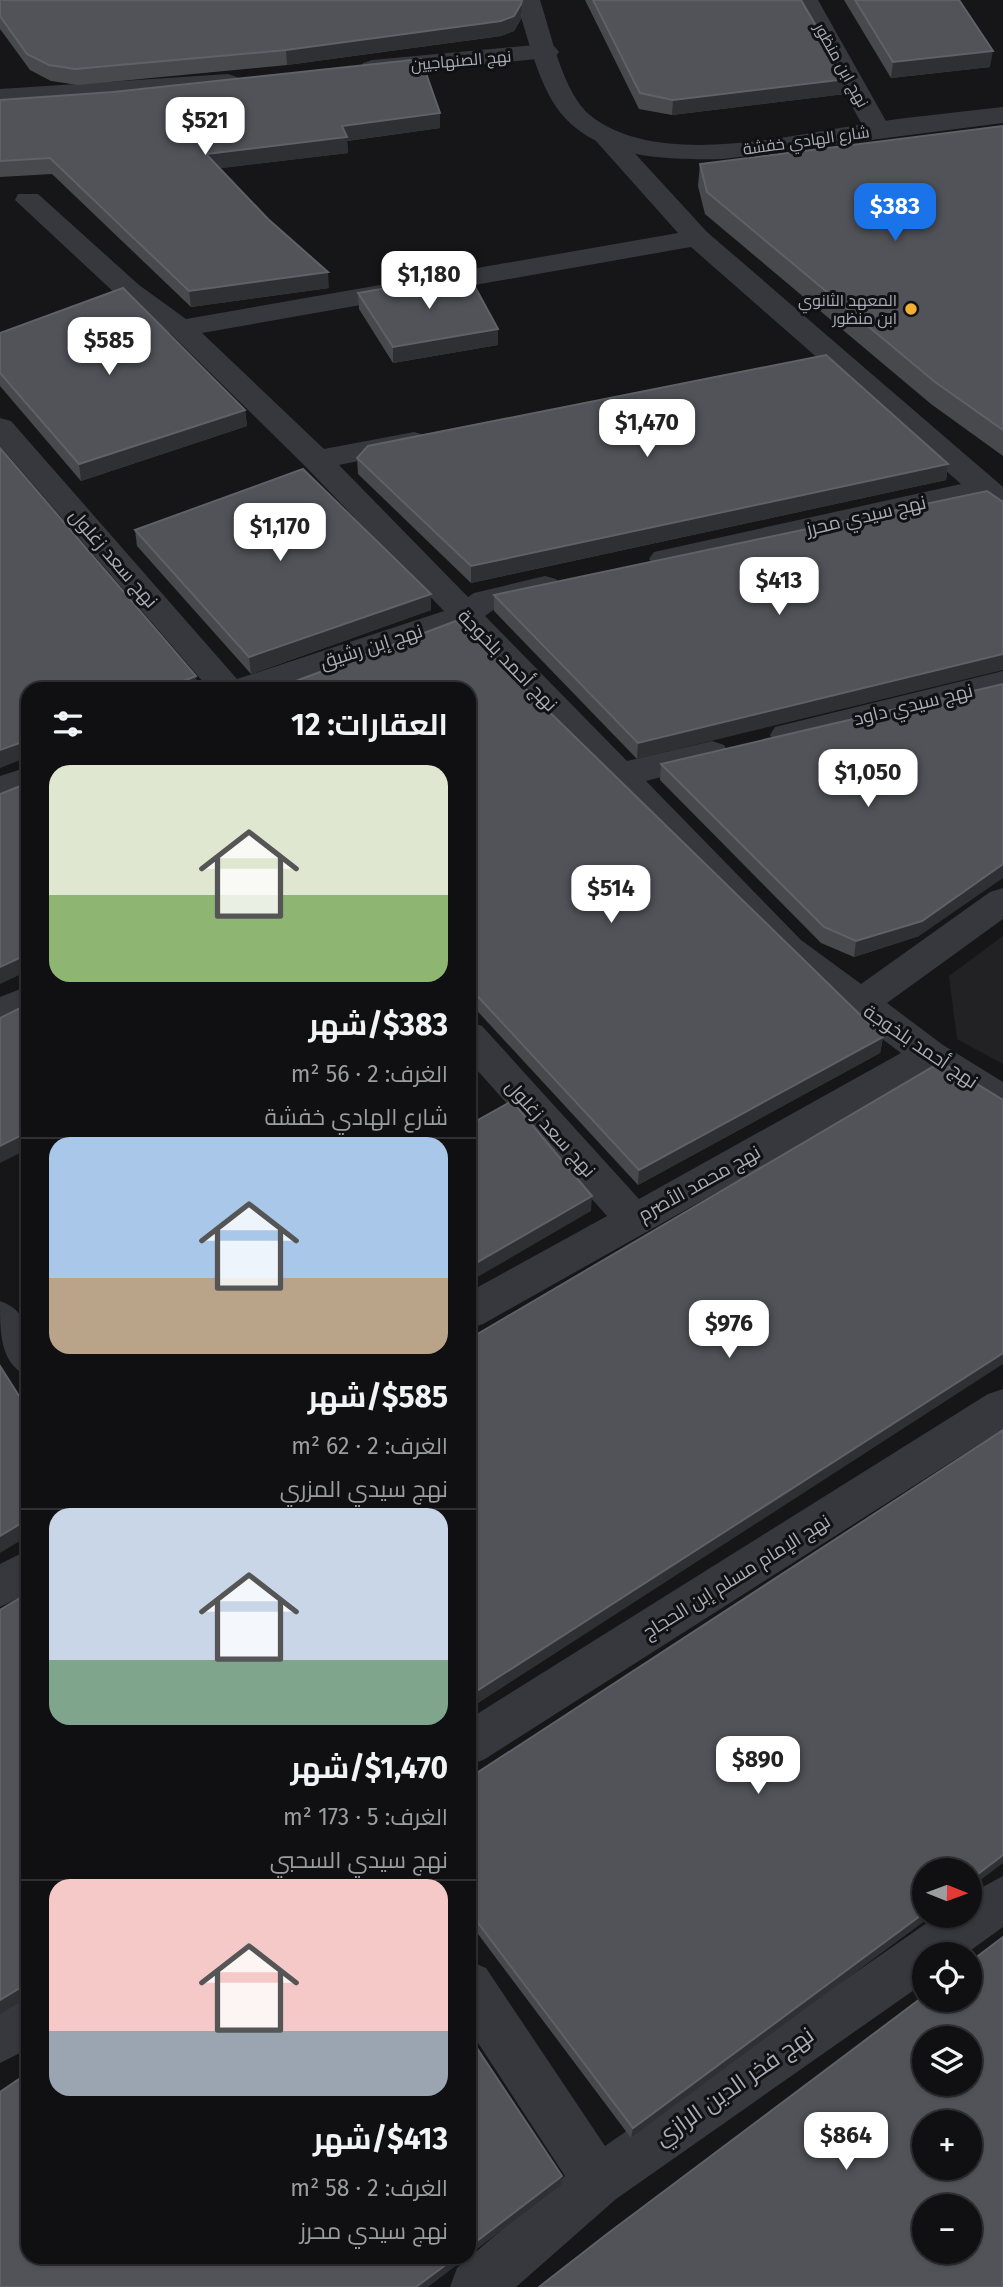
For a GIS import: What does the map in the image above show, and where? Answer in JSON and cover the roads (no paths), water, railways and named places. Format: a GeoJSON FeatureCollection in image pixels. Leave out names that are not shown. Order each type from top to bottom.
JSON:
{"type":"FeatureCollection","features":[{"type":"Feature","properties":{"kind":"street"},"geometry":{"type":"LineString","coordinates":[[528,0],[564,100],[579,120],[609,141],[697,238],[832,358],[993,495]]}},
{"type":"Feature","properties":{"kind":"street","name":"نهج ابن منظور"},"geometry":{"type":"LineString","coordinates":[[806,0],[878,130]]}},
{"type":"Feature","properties":{"kind":"street","name":"نهج الصنهاجيين"},"geometry":{"type":"LineString","coordinates":[[354,70],[546,52]]}},
{"type":"Feature","properties":{"kind":"street"},"geometry":{"type":"LineString","coordinates":[[0,75],[9,96],[258,79]]}},
{"type":"Feature","properties":{"kind":"street","name":"شارع الهادي خفشة"},"geometry":{"type":"LineString","coordinates":[[609,141],[658,149],[719,152],[1003,114]]}},
{"type":"Feature","properties":{"kind":"street","name":"نهج أحمد بلخوجة"},"geometry":{"type":"LineString","coordinates":[[28,200],[116,296],[181,328],[317,460],[788,949],[930,1055],[1003,1101]]}},
{"type":"Feature","properties":{"kind":"street"},"geometry":{"type":"LineString","coordinates":[[181,328],[697,238]]}},
{"type":"Feature","properties":{"kind":"street"},"geometry":{"type":"LineString","coordinates":[[791,366],[832,358]]}},
{"type":"Feature","properties":{"kind":"street","name":"نهج سعد زغلول"},"geometry":{"type":"LineString","coordinates":[[0,427],[222,682]]}},
{"type":"Feature","properties":{"kind":"street"},"geometry":{"type":"LineString","coordinates":[[317,460],[439,436]]}},
{"type":"Feature","properties":{"kind":"street","name":"نهج سيدي محرز"},"geometry":{"type":"LineString","coordinates":[[633,566],[993,495]]}},
{"type":"Feature","properties":{"kind":"street"},"geometry":{"type":"LineString","coordinates":[[465,615],[485,600],[579,579]]}},
{"type":"Feature","properties":{"kind":"street","name":"نهج إبن رشيق"},"geometry":{"type":"LineString","coordinates":[[262,682],[465,615]]}},
{"type":"Feature","properties":{"kind":"street","name":"نهج سيدي داود"},"geometry":{"type":"LineString","coordinates":[[620,775],[1003,682]]}},
{"type":"Feature","properties":{"kind":"street"},"geometry":{"type":"LineString","coordinates":[[0,789],[21,782]]}},
{"type":"Feature","properties":{"kind":"street"},"geometry":{"type":"LineString","coordinates":[[859,1004],[1003,901]]}},
{"type":"Feature","properties":{"kind":"street"},"geometry":{"type":"LineString","coordinates":[[0,1013],[21,1003]]}},
{"type":"Feature","properties":{"kind":"street","name":"نهج سعد زغلول"},"geometry":{"type":"LineString","coordinates":[[476,1044],[633,1219]]}},
{"type":"Feature","properties":{"kind":"street","name":"نهج محمد الأصرم"},"geometry":{"type":"LineString","coordinates":[[476,1308],[930,1055]]}},
{"type":"Feature","properties":{"kind":"street"},"geometry":{"type":"LineString","coordinates":[[0,1318],[21,1349]]}},
{"type":"Feature","properties":{"kind":"street","name":"نهج اﻹمام مسلم إبن الحجاج"},"geometry":{"type":"LineString","coordinates":[[476,1740],[1003,1407]]}},
{"type":"Feature","properties":{"kind":"street"},"geometry":{"type":"LineString","coordinates":[[0,1587],[21,1574]]}},
{"type":"Feature","properties":{"kind":"street","name":"نهج فخر الدين الرازي"},"geometry":{"type":"LineString","coordinates":[[476,2287],[598,2181],[1003,1899]]}},
{"type":"Feature","properties":{"kind":"street"},"geometry":{"type":"LineString","coordinates":[[476,1996],[598,2181]]}},
{"type":"Feature","properties":{"kind":"street"},"geometry":{"type":"LineString","coordinates":[[0,2038],[21,2024]]}},
{"type":"Feature","properties":{"kind":"place","name":"المعهد الثانوي ابن منظور"},"geometry":{"type":"Point","coordinates":[911,309]}}]}
